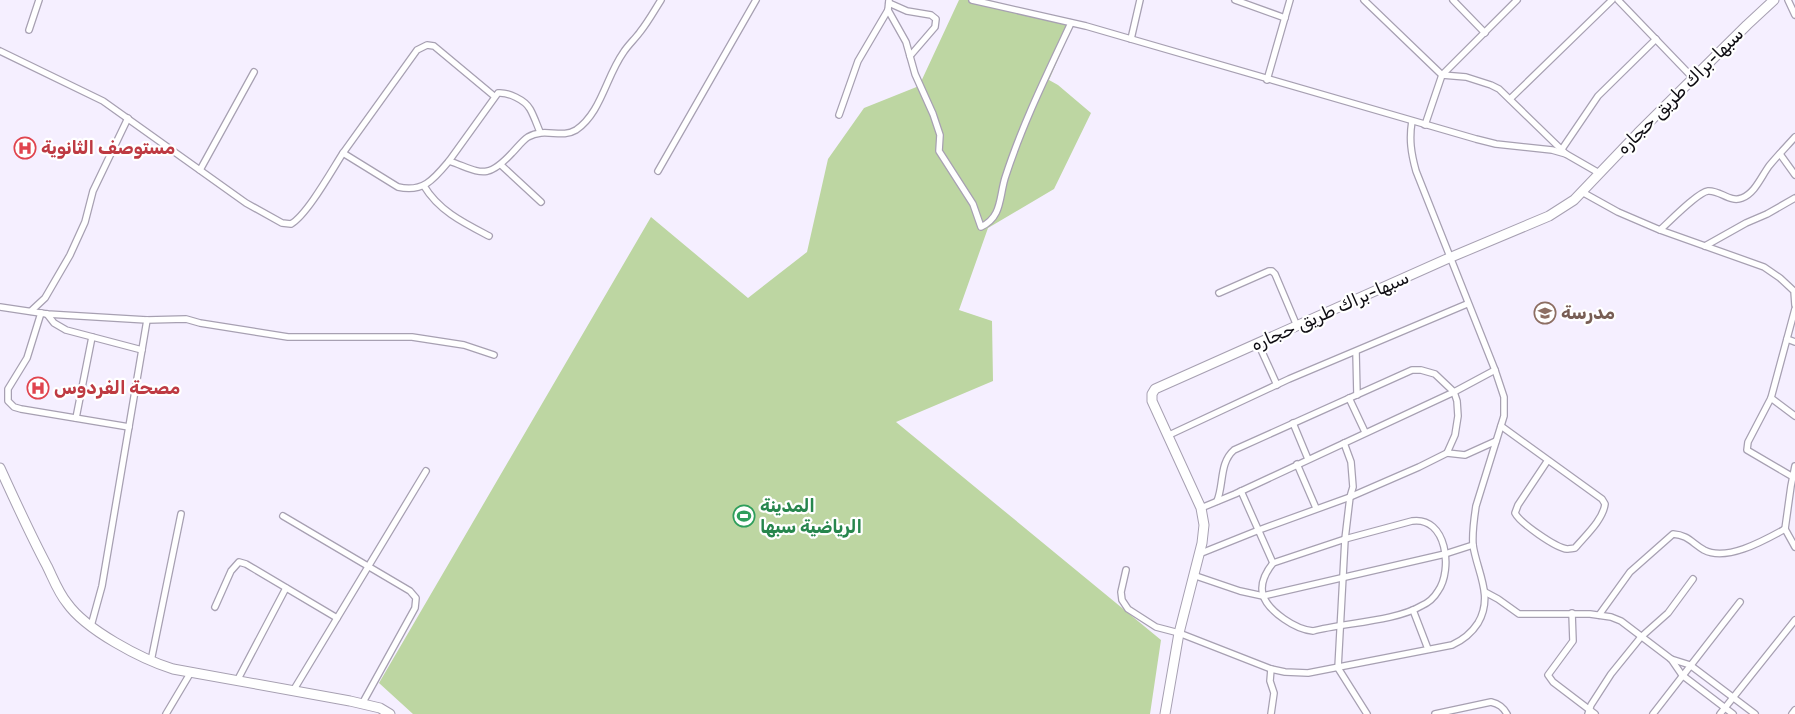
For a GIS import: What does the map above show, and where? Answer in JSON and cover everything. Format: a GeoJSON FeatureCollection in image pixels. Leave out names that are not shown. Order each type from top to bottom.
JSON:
{"type":"FeatureCollection","features":[{"type":"Feature","properties":{"kind":"main road","name":"سبها-براك طريق حجاره"},"geometry":{"type":"LineString","coordinates":[[1760,11],[1766,0]]}},
{"type":"Feature","properties":{"kind":"main road","name":"سبها-براك طريق حجاره"},"geometry":{"type":"LineString","coordinates":[[1165,714],[1179,633],[1199,554],[1204,525],[1200,508],[1152,401],[1152,394],[1155,388],[1449,258],[1549,216],[1569,204],[1760,11],[1774,0]]}},
{"type":"Feature","properties":{"kind":"main road"},"geometry":{"type":"LineString","coordinates":[[0,468],[41,555],[66,602],[91,626],[151,661],[173,669],[362,704],[380,708],[390,714]]}},
{"type":"Feature","properties":{"kind":"street"},"geometry":{"type":"LineString","coordinates":[[29,30],[39,0]]}},
{"type":"Feature","properties":{"kind":"street"},"geometry":{"type":"LineString","coordinates":[[449,160],[485,173],[501,165],[527,138],[540,132],[564,134],[572,132],[588,118],[624,52],[661,0]]}},
{"type":"Feature","properties":{"kind":"street"},"geometry":{"type":"LineString","coordinates":[[658,171],[756,0]]}},
{"type":"Feature","properties":{"kind":"street"},"geometry":{"type":"LineString","coordinates":[[972,0],[1070,22],[1267,80],[1496,144],[1546,148],[1566,154],[1599,173]]}},
{"type":"Feature","properties":{"kind":"street"},"geometry":{"type":"LineString","coordinates":[[1131,39],[1140,0]]}},
{"type":"Feature","properties":{"kind":"street"},"geometry":{"type":"LineString","coordinates":[[1235,0],[1285,18]]}},
{"type":"Feature","properties":{"kind":"street"},"geometry":{"type":"LineString","coordinates":[[1267,80],[1290,0]]}},
{"type":"Feature","properties":{"kind":"street"},"geometry":{"type":"LineString","coordinates":[[1364,0],[1442,74],[1481,81],[1499,90],[1566,154]]}},
{"type":"Feature","properties":{"kind":"street"},"geometry":{"type":"LineString","coordinates":[[1453,0],[1485,33]]}},
{"type":"Feature","properties":{"kind":"street"},"geometry":{"type":"LineString","coordinates":[[1425,125],[1442,74],[1517,0]]}},
{"type":"Feature","properties":{"kind":"street"},"geometry":{"type":"LineString","coordinates":[[1510,99],[1612,0]]}},
{"type":"Feature","properties":{"kind":"street"},"geometry":{"type":"LineString","coordinates":[[1618,0],[1693,78]]}},
{"type":"Feature","properties":{"kind":"street"},"geometry":{"type":"LineString","coordinates":[[1788,0],[1795,15]]}},
{"type":"Feature","properties":{"kind":"street"},"geometry":{"type":"LineString","coordinates":[[839,115],[858,60],[888,10],[889,2],[907,11],[931,15],[936,19],[935,27],[910,56]]}},
{"type":"Feature","properties":{"kind":"street"},"geometry":{"type":"LineString","coordinates":[[888,10],[903,36],[915,74],[933,114],[940,135],[939,151],[973,204],[981,227],[990,222],[1000,205],[1004,181],[1017,144],[1070,22]]}},
{"type":"Feature","properties":{"kind":"street"},"geometry":{"type":"LineString","coordinates":[[1562,149],[1598,96],[1656,39]]}},
{"type":"Feature","properties":{"kind":"street"},"geometry":{"type":"LineString","coordinates":[[0,51],[103,101],[266,215],[282,223],[291,224],[298,219],[310,204],[343,153],[417,50],[423,46],[434,46],[494,96]]}},
{"type":"Feature","properties":{"kind":"street"},"geometry":{"type":"LineString","coordinates":[[200,170],[254,72]]}},
{"type":"Feature","properties":{"kind":"street"},"geometry":{"type":"LineString","coordinates":[[343,153],[398,187],[408,190],[424,186],[439,172],[498,93],[504,93],[527,105],[540,132]]}},
{"type":"Feature","properties":{"kind":"street"},"geometry":{"type":"LineString","coordinates":[[31,311],[45,298],[70,255],[85,222],[93,191],[128,118]]}},
{"type":"Feature","properties":{"kind":"street"},"geometry":{"type":"LineString","coordinates":[[1126,570],[1121,592],[1122,600],[1128,609],[1156,627],[1179,633],[1271,669],[1297,673],[1338,668],[1452,645],[1467,637],[1482,615],[1485,605],[1485,592],[1473,545],[1472,533],[1476,506],[1505,410],[1505,404],[1495,370],[1449,258],[1411,154],[1412,121]]}},
{"type":"Feature","properties":{"kind":"street"},"geometry":{"type":"LineString","coordinates":[[1660,230],[1703,193],[1708,191],[1734,199],[1744,198],[1795,137]]}},
{"type":"Feature","properties":{"kind":"street"},"geometry":{"type":"LineString","coordinates":[[1780,154],[1795,175]]}},
{"type":"Feature","properties":{"kind":"street"},"geometry":{"type":"LineString","coordinates":[[501,165],[541,202]]}},
{"type":"Feature","properties":{"kind":"street"},"geometry":{"type":"LineString","coordinates":[[424,186],[431,198],[442,209],[489,236]]}},
{"type":"Feature","properties":{"kind":"street"},"geometry":{"type":"LineString","coordinates":[[1582,192],[1618,212],[1660,230],[1764,267],[1794,291],[1795,305]]}},
{"type":"Feature","properties":{"kind":"street"},"geometry":{"type":"LineString","coordinates":[[1705,246],[1795,198]]}},
{"type":"Feature","properties":{"kind":"street"},"geometry":{"type":"LineString","coordinates":[[1219,293],[1272,271],[1297,326]]}},
{"type":"Feature","properties":{"kind":"street"},"geometry":{"type":"LineString","coordinates":[[1167,436],[1277,385],[1467,304]]}},
{"type":"Feature","properties":{"kind":"street"},"geometry":{"type":"LineString","coordinates":[[0,307],[44,314],[147,320],[186,319],[200,323],[288,337],[412,337],[464,345],[494,355]]}},
{"type":"Feature","properties":{"kind":"street"},"geometry":{"type":"LineString","coordinates":[[1792,477],[1747,450],[1748,442],[1770,398],[1795,309]]}},
{"type":"Feature","properties":{"kind":"street"},"geometry":{"type":"LineString","coordinates":[[44,314],[62,329],[142,350]]}},
{"type":"Feature","properties":{"kind":"street"},"geometry":{"type":"LineString","coordinates":[[44,314],[27,358],[8,389],[8,401],[14,407],[20,409],[129,427]]}},
{"type":"Feature","properties":{"kind":"street"},"geometry":{"type":"LineString","coordinates":[[91,626],[102,586],[147,320]]}},
{"type":"Feature","properties":{"kind":"street"},"geometry":{"type":"LineString","coordinates":[[76,418],[92,337]]}},
{"type":"Feature","properties":{"kind":"street"},"geometry":{"type":"LineString","coordinates":[[1787,339],[1795,342]]}},
{"type":"Feature","properties":{"kind":"street"},"geometry":{"type":"LineString","coordinates":[[1258,342],[1277,385]]}},
{"type":"Feature","properties":{"kind":"street"},"geometry":{"type":"LineString","coordinates":[[1356,352],[1357,394]]}},
{"type":"Feature","properties":{"kind":"street"},"geometry":{"type":"LineString","coordinates":[[1217,501],[1221,492],[1224,466],[1232,451],[1408,371],[1416,370],[1435,374],[1454,392],[1458,416],[1455,435],[1447,453]]}},
{"type":"Feature","properties":{"kind":"street"},"geometry":{"type":"LineString","coordinates":[[1200,508],[1241,491],[1454,392],[1495,370]]}},
{"type":"Feature","properties":{"kind":"street"},"geometry":{"type":"LineString","coordinates":[[1349,398],[1365,432]]}},
{"type":"Feature","properties":{"kind":"street"},"geometry":{"type":"LineString","coordinates":[[1770,398],[1795,416]]}},
{"type":"Feature","properties":{"kind":"street"},"geometry":{"type":"LineString","coordinates":[[1293,423],[1308,459]]}},
{"type":"Feature","properties":{"kind":"street"},"geometry":{"type":"LineString","coordinates":[[1500,426],[1548,460],[1602,499],[1605,504],[1604,510],[1575,548],[1568,549],[1538,534],[1518,518],[1515,513],[1518,505],[1548,460]]}},
{"type":"Feature","properties":{"kind":"street"},"geometry":{"type":"LineString","coordinates":[[1199,554],[1350,496],[1420,467],[1447,453],[1463,455],[1496,441]]}},
{"type":"Feature","properties":{"kind":"street"},"geometry":{"type":"LineString","coordinates":[[1344,443],[1352,467],[1353,488],[1350,496],[1345,539],[1342,625],[1338,668],[1367,714]]}},
{"type":"Feature","properties":{"kind":"street"},"geometry":{"type":"LineString","coordinates":[[1297,464],[1316,508]]}},
{"type":"Feature","properties":{"kind":"street"},"geometry":{"type":"LineString","coordinates":[[1795,466],[1785,529],[1795,547]]}},
{"type":"Feature","properties":{"kind":"street"},"geometry":{"type":"LineString","coordinates":[[293,691],[426,471]]}},
{"type":"Feature","properties":{"kind":"street"},"geometry":{"type":"LineString","coordinates":[[1241,491],[1273,563]]}},
{"type":"Feature","properties":{"kind":"street"},"geometry":{"type":"LineString","coordinates":[[151,661],[181,514]]}},
{"type":"Feature","properties":{"kind":"street"},"geometry":{"type":"LineString","coordinates":[[283,516],[415,595],[416,602],[414,608],[362,704]]}},
{"type":"Feature","properties":{"kind":"street"},"geometry":{"type":"LineString","coordinates":[[1412,521],[1421,521],[1435,529],[1442,540],[1445,554],[1444,576],[1439,591],[1430,600],[1413,610],[1387,617],[1313,631],[1300,629],[1267,605],[1263,596],[1262,586],[1273,563],[1345,539],[1412,521]]}},
{"type":"Feature","properties":{"kind":"street"},"geometry":{"type":"LineString","coordinates":[[1599,615],[1630,572],[1673,534],[1683,535],[1706,551],[1726,553],[1758,544],[1785,529]]}},
{"type":"Feature","properties":{"kind":"street"},"geometry":{"type":"LineString","coordinates":[[1193,574],[1240,591],[1263,596],[1445,554],[1473,545]]}},
{"type":"Feature","properties":{"kind":"street"},"geometry":{"type":"LineString","coordinates":[[215,607],[231,571],[239,562],[246,564],[338,618]]}},
{"type":"Feature","properties":{"kind":"street"},"geometry":{"type":"LineString","coordinates":[[1588,712],[1611,674],[1641,636],[1668,613],[1693,579]]}},
{"type":"Feature","properties":{"kind":"street"},"geometry":{"type":"LineString","coordinates":[[237,681],[286,588]]}},
{"type":"Feature","properties":{"kind":"street"},"geometry":{"type":"LineString","coordinates":[[1485,592],[1519,614],[1572,613],[1599,615],[1621,621],[1671,659],[1682,675],[1733,714]]}},
{"type":"Feature","properties":{"kind":"street"},"geometry":{"type":"LineString","coordinates":[[1653,714],[1740,602]]}},
{"type":"Feature","properties":{"kind":"street"},"geometry":{"type":"LineString","coordinates":[[1413,610],[1428,649]]}},
{"type":"Feature","properties":{"kind":"street"},"geometry":{"type":"LineString","coordinates":[[1572,613],[1573,641],[1548,675],[1553,682],[1588,712],[1595,714]]}},
{"type":"Feature","properties":{"kind":"street"},"geometry":{"type":"LineString","coordinates":[[1720,714],[1795,620]]}},
{"type":"Feature","properties":{"kind":"street"},"geometry":{"type":"LineString","coordinates":[[1671,659],[1690,665],[1755,714]]}},
{"type":"Feature","properties":{"kind":"street"},"geometry":{"type":"LineString","coordinates":[[1271,669],[1270,682],[1274,693],[1271,714]]}},
{"type":"Feature","properties":{"kind":"street"},"geometry":{"type":"LineString","coordinates":[[166,714],[191,672]]}},
{"type":"Feature","properties":{"kind":"street"},"geometry":{"type":"LineString","coordinates":[[1435,714],[1491,702],[1503,707],[1507,714]]}},
{"type":"Feature","properties":{"kind":"street"},"geometry":{"type":"LineString","coordinates":[[1792,714],[1795,710]]}},
{"type":"Feature","properties":{"kind":"green space","name":"المدينة الرياضية سبها"},"geometry":{"type":"Polygon","coordinates":[[[959,0],[972,0],[1074,23],[1049,80],[1058,85],[1091,113],[1054,189],[988,228],[959,310],[992,321],[993,381],[896,422],[1161,640],[1150,714],[413,714],[379,683],[651,217],[748,298],[807,252],[828,159],[864,108],[919,86],[959,0]]]}},
{"type":"Feature","properties":{"kind":"place","name":"مستوصف الثانوية"},"geometry":{"type":"Point","coordinates":[25,148]}},
{"type":"Feature","properties":{"kind":"place","name":"مدرسة"},"geometry":{"type":"Point","coordinates":[1545,313]}},
{"type":"Feature","properties":{"kind":"place","name":"مصحة الفردوس"},"geometry":{"type":"Point","coordinates":[38,388]}},
{"type":"Feature","properties":{"kind":"place","name":"المدينة الرياضية سبها"},"geometry":{"type":"Point","coordinates":[744,516]}}]}
